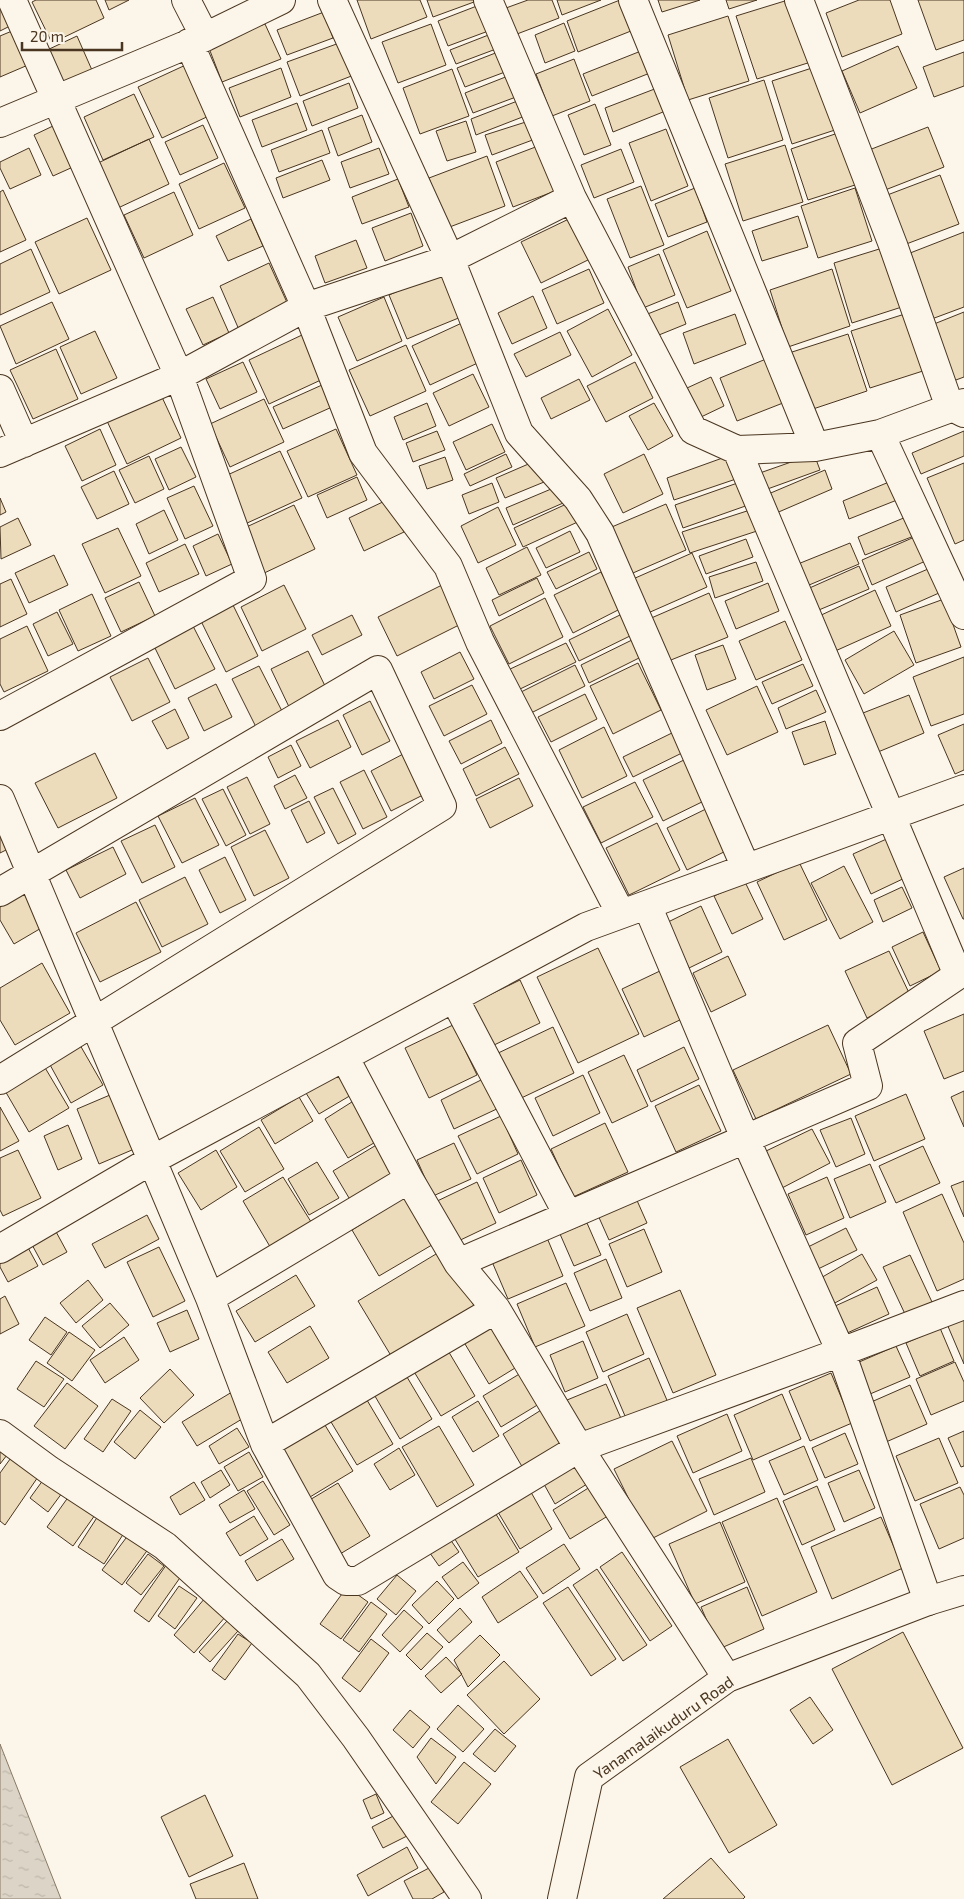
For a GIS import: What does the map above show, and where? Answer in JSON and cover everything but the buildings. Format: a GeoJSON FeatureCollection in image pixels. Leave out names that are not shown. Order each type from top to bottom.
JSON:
{"type":"FeatureCollection","features":[{"type":"Feature","properties":{"kind":"street"},"geometry":{"type":"LineString","coordinates":[[0,716],[252,579],[179,376],[12,0]]}},
{"type":"Feature","properties":{"kind":"street"},"geometry":{"type":"LineString","coordinates":[[186,0],[197,40],[306,307],[363,453],[448,566],[480,642],[621,914]]}},
{"type":"Feature","properties":{"kind":"street"},"geometry":{"type":"LineString","coordinates":[[0,122],[197,40],[281,0]]}},
{"type":"Feature","properties":{"kind":"street"},"geometry":{"type":"LineString","coordinates":[[332,0],[450,260],[519,434],[578,499],[600,533],[746,868]]}},
{"type":"Feature","properties":{"kind":"street"},"geometry":{"type":"LineString","coordinates":[[488,0],[572,198],[693,430],[736,450],[815,447],[880,434],[960,408]]}},
{"type":"Feature","properties":{"kind":"street"},"geometry":{"type":"LineString","coordinates":[[632,0],[815,447]]}},
{"type":"Feature","properties":{"kind":"street"},"geometry":{"type":"LineString","coordinates":[[798,0],[894,244],[929,352],[947,399],[960,408]]}},
{"type":"Feature","properties":{"kind":"street"},"geometry":{"type":"LineString","coordinates":[[0,389],[12,448],[179,376],[306,307],[450,260],[572,198]]}},
{"type":"Feature","properties":{"kind":"street"},"geometry":{"type":"LineString","coordinates":[[880,434],[964,616]]}},
{"type":"Feature","properties":{"kind":"street"},"geometry":{"type":"LineString","coordinates":[[458,1263],[868,1086],[857,1043],[958,975],[736,450]]}},
{"type":"Feature","properties":{"kind":"street"},"geometry":{"type":"LineString","coordinates":[[0,892],[378,670],[442,806],[0,1080]]}},
{"type":"Feature","properties":{"kind":"street"},"geometry":{"type":"LineString","coordinates":[[0,1249],[152,1160],[586,927],[964,789]]}},
{"type":"Feature","properties":{"kind":"street"},"geometry":{"type":"LineString","coordinates":[[0,798],[210,1298],[265,1444],[336,1575],[346,1581],[358,1581],[579,1448],[964,1305]]}},
{"type":"Feature","properties":{"kind":"street"},"geometry":{"type":"LineString","coordinates":[[647,905],[745,1138],[841,1352],[928,1601]]}},
{"type":"Feature","properties":{"kind":"street"},"geometry":{"type":"LineString","coordinates":[[454,998],[568,1215]]}},
{"type":"Feature","properties":{"kind":"street"},"geometry":{"type":"LineString","coordinates":[[345,1058],[409,1179],[458,1263],[496,1309],[579,1448],[727,1678]]}},
{"type":"Feature","properties":{"kind":"street"},"geometry":{"type":"LineString","coordinates":[[210,1298],[409,1179]]}},
{"type":"Feature","properties":{"kind":"street"},"geometry":{"type":"LineString","coordinates":[[265,1444],[496,1309]]}},
{"type":"Feature","properties":{"kind":"street"},"geometry":{"type":"LineString","coordinates":[[0,1434],[49,1470],[165,1546],[308,1674],[356,1738],[467,1899]]}},
{"type":"Feature","properties":{"kind":"street","name":"Yanamalaikuduru Road"},"geometry":{"type":"LineString","coordinates":[[562,1899],[589,1777],[727,1678],[928,1601],[964,1590]]}},
{"type":"Feature","properties":{"kind":"water"},"geometry":{"type":"Polygon","coordinates":[[[0,1744],[61,1899],[0,1899],[0,1744]]]}}]}
